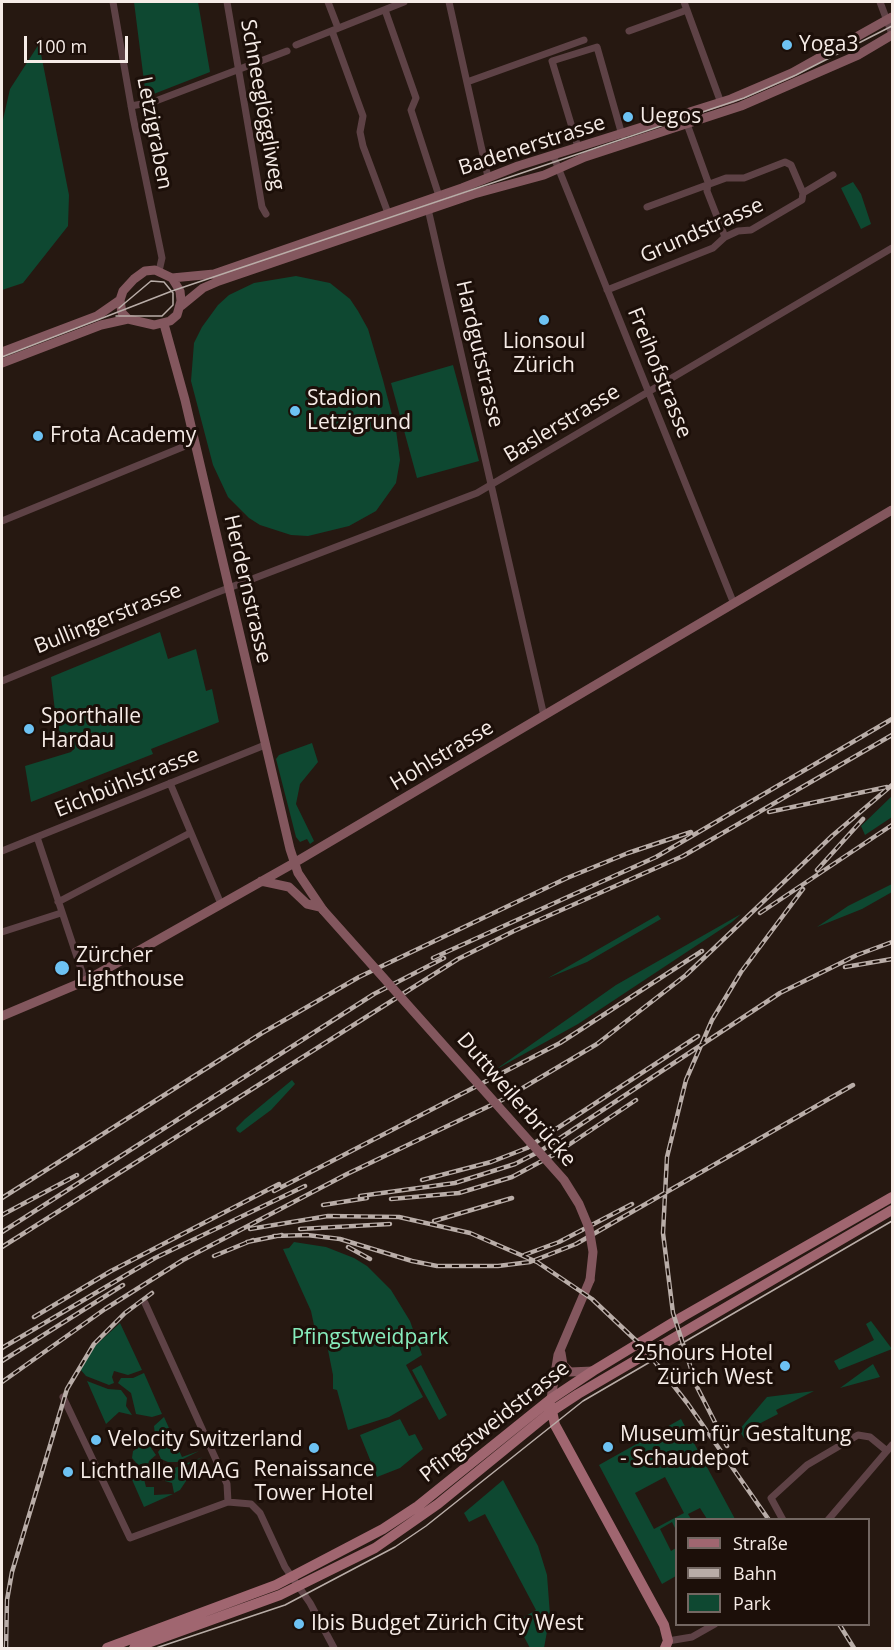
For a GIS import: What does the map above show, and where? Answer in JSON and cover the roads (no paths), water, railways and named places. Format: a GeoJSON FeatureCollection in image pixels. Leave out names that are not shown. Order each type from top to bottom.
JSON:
{"type":"FeatureCollection","features":[{"type":"Feature","properties":{"kind":"main road","name":"Pfingstweidstrasse"},"geometry":{"type":"LineString","coordinates":[[107,1648],[292,1576],[402,1517],[551,1399],[593,1371],[682,1317],[892,1197]]}},
{"type":"Feature","properties":{"kind":"main road","name":"Pfingstweidstrasse"},"geometry":{"type":"LineString","coordinates":[[135,1648],[217,1620],[300,1586],[375,1548],[407,1527],[552,1411],[588,1387],[892,1210]]}},
{"type":"Feature","properties":{"kind":"main road"},"geometry":{"type":"LineString","coordinates":[[551,1399],[555,1425],[664,1625],[666,1645]]}},
{"type":"Feature","properties":{"kind":"street","name":"Letzigraben"},"geometry":{"type":"LineString","coordinates":[[113,2],[131,106],[162,258],[159,271]]}},
{"type":"Feature","properties":{"kind":"street","name":"Schneeglöggliweg"},"geometry":{"type":"LineString","coordinates":[[227,2],[262,207],[266,214]]}},
{"type":"Feature","properties":{"kind":"street"},"geometry":{"type":"LineString","coordinates":[[328,2],[363,116],[362,139],[388,213]]}},
{"type":"Feature","properties":{"kind":"street"},"geometry":{"type":"LineString","coordinates":[[296,45],[385,10],[399,2]]}},
{"type":"Feature","properties":{"kind":"street"},"geometry":{"type":"LineString","coordinates":[[449,2],[489,177]]}},
{"type":"Feature","properties":{"kind":"street"},"geometry":{"type":"LineString","coordinates":[[684,2],[721,102]]}},
{"type":"Feature","properties":{"kind":"street"},"geometry":{"type":"LineString","coordinates":[[880,2],[890,19],[892,34]]}},
{"type":"Feature","properties":{"kind":"street"},"geometry":{"type":"LineString","coordinates":[[385,10],[416,98],[411,110],[439,196]]}},
{"type":"Feature","properties":{"kind":"street"},"geometry":{"type":"LineString","coordinates":[[629,31],[687,10]]}},
{"type":"Feature","properties":{"kind":"street","name":"Badenerstrasse"},"geometry":{"type":"LineString","coordinates":[[172,278],[214,274],[553,155],[721,102],[792,73],[890,19]]}},
{"type":"Feature","properties":{"kind":"street","name":"Badenerstrasse"},"geometry":{"type":"LineString","coordinates":[[164,324],[175,317],[181,306],[209,285],[428,209],[558,169],[585,157],[764,97],[858,55],[892,34]]}},
{"type":"Feature","properties":{"kind":"street"},"geometry":{"type":"LineString","coordinates":[[467,82],[584,40]]}},
{"type":"Feature","properties":{"kind":"street"},"geometry":{"type":"LineString","coordinates":[[579,147],[552,62],[597,47],[622,135]]}},
{"type":"Feature","properties":{"kind":"street"},"geometry":{"type":"LineString","coordinates":[[131,106],[153,102],[288,51]]}},
{"type":"Feature","properties":{"kind":"street"},"geometry":{"type":"LineString","coordinates":[[687,124],[708,185],[707,191],[725,237]]}},
{"type":"Feature","properties":{"kind":"street","name":"Freihofstrasse"},"geometry":{"type":"LineString","coordinates":[[553,155],[734,604]]}},
{"type":"Feature","properties":{"kind":"street"},"geometry":{"type":"LineString","coordinates":[[647,207],[726,178],[744,178],[785,162],[791,165],[803,194]]}},
{"type":"Feature","properties":{"kind":"street","name":"Grundstrasse"},"geometry":{"type":"LineString","coordinates":[[607,290],[713,248],[725,237],[738,231],[751,230],[802,200],[803,194],[833,175]]}},
{"type":"Feature","properties":{"kind":"street","name":"Hardgutstrasse"},"geometry":{"type":"LineString","coordinates":[[428,209],[544,716]]}},
{"type":"Feature","properties":{"kind":"street","name":"Baslerstrasse"},"geometry":{"type":"LineString","coordinates":[[228,589],[473,495],[892,248]]}},
{"type":"Feature","properties":{"kind":"street"},"geometry":{"type":"LineString","coordinates":[[128,319],[122,313],[120,300],[123,291],[149,270],[159,271],[172,278],[180,291],[181,306]]}},
{"type":"Feature","properties":{"kind":"street"},"geometry":{"type":"LineString","coordinates":[[2,352],[97,316],[120,300]]}},
{"type":"Feature","properties":{"kind":"street"},"geometry":{"type":"LineString","coordinates":[[2,363],[100,325],[128,319],[164,324]]}},
{"type":"Feature","properties":{"kind":"street","name":"Herdernstrasse"},"geometry":{"type":"LineString","coordinates":[[164,324],[195,442],[294,863]]}},
{"type":"Feature","properties":{"kind":"street"},"geometry":{"type":"LineString","coordinates":[[2,521],[195,442]]}},
{"type":"Feature","properties":{"kind":"street","name":"Hohlstrasse"},"geometry":{"type":"LineString","coordinates":[[2,1016],[85,981],[294,863],[892,510]]}},
{"type":"Feature","properties":{"kind":"street","name":"Bullingerstrasse"},"geometry":{"type":"LineString","coordinates":[[2,681],[228,589]]}},
{"type":"Feature","properties":{"kind":"street","name":"Eichbühlstrasse"},"geometry":{"type":"LineString","coordinates":[[2,851],[265,745]]}},
{"type":"Feature","properties":{"kind":"street"},"geometry":{"type":"LineString","coordinates":[[170,783],[221,904]]}},
{"type":"Feature","properties":{"kind":"street"},"geometry":{"type":"LineString","coordinates":[[58,902],[190,833]]}},
{"type":"Feature","properties":{"kind":"street"},"geometry":{"type":"LineString","coordinates":[[37,837],[85,981]]}},
{"type":"Feature","properties":{"kind":"street","name":"Duttweilerbrücke"},"geometry":{"type":"LineString","coordinates":[[294,863],[322,909],[552,1167],[579,1204],[592,1241],[592,1267],[584,1297],[555,1364],[551,1399]]}},
{"type":"Feature","properties":{"kind":"street"},"geometry":{"type":"LineString","coordinates":[[261,881],[289,887],[307,904],[322,909]]}},
{"type":"Feature","properties":{"kind":"street"},"geometry":{"type":"LineString","coordinates":[[2,932],[61,913]]}},
{"type":"Feature","properties":{"kind":"street"},"geometry":{"type":"LineString","coordinates":[[145,1304],[227,1484],[228,1502]]}},
{"type":"Feature","properties":{"kind":"street"},"geometry":{"type":"LineString","coordinates":[[565,1339],[561,1353],[566,1369],[575,1373],[593,1371]]}},
{"type":"Feature","properties":{"kind":"street"},"geometry":{"type":"LineString","coordinates":[[63,1397],[130,1538],[228,1502],[245,1502],[256,1508],[334,1648]]}},
{"type":"Feature","properties":{"kind":"street"},"geometry":{"type":"LineString","coordinates":[[782,1518],[771,1498],[807,1466],[858,1435],[870,1437],[887,1451]]}},
{"type":"Feature","properties":{"kind":"street"},"geometry":{"type":"LineString","coordinates":[[830,1518],[892,1445]]}},
{"type":"Feature","properties":{"kind":"street"},"geometry":{"type":"LineString","coordinates":[[666,1645],[692,1637],[711,1626]]}},
{"type":"Feature","properties":{"kind":"tram line"},"geometry":{"type":"LineString","coordinates":[[2,357],[172,291],[744,98],[796,75],[892,26]]}},
{"type":"Feature","properties":{"kind":"tram line"},"geometry":{"type":"LineString","coordinates":[[116,316],[162,316],[173,305],[173,293],[164,282],[151,281],[119,308]]}},
{"type":"Feature","properties":{"kind":"tram line"},"geometry":{"type":"LineString","coordinates":[[156,1648],[285,1605],[395,1547],[426,1526],[583,1401],[892,1221]]}},
{"type":"Feature","properties":{"kind":"railway"},"geometry":{"type":"LineString","coordinates":[[433,958],[656,857],[892,719]]}},
{"type":"Feature","properties":{"kind":"railway"},"geometry":{"type":"LineString","coordinates":[[2,1247],[458,959],[514,931],[683,856],[892,735]]}},
{"type":"Feature","properties":{"kind":"railway"},"geometry":{"type":"LineString","coordinates":[[2,1382],[105,1309],[183,1260],[347,1174],[504,1099],[597,1044],[686,975],[832,836],[892,785]]}},
{"type":"Feature","properties":{"kind":"railway"},"geometry":{"type":"LineString","coordinates":[[769,812],[887,787]]}},
{"type":"Feature","properties":{"kind":"railway"},"geometry":{"type":"LineString","coordinates":[[817,870],[863,819]]}},
{"type":"Feature","properties":{"kind":"railway"},"geometry":{"type":"LineString","coordinates":[[760,913],[892,825]]}},
{"type":"Feature","properties":{"kind":"railway"},"geometry":{"type":"LineString","coordinates":[[2,1198],[262,1033],[359,977],[567,878],[628,853],[691,832]]}},
{"type":"Feature","properties":{"kind":"railway"},"geometry":{"type":"LineString","coordinates":[[727,1446],[697,1387],[673,1313],[663,1233],[667,1157],[686,1080],[712,1020],[741,972],[803,889]]}},
{"type":"Feature","properties":{"kind":"railway"},"geometry":{"type":"LineString","coordinates":[[360,1196],[455,1183],[515,1164],[542,1150],[780,993],[857,955],[892,942]]}},
{"type":"Feature","properties":{"kind":"railway"},"geometry":{"type":"LineString","coordinates":[[274,1191],[560,1043],[702,951]]}},
{"type":"Feature","properties":{"kind":"railway"},"geometry":{"type":"LineString","coordinates":[[2,1232],[374,994],[444,958]]}},
{"type":"Feature","properties":{"kind":"railway"},"geometry":{"type":"LineString","coordinates":[[845,967],[892,959]]}},
{"type":"Feature","properties":{"kind":"railway"},"geometry":{"type":"LineString","coordinates":[[422,1180],[491,1162],[527,1148],[698,1036]]}},
{"type":"Feature","properties":{"kind":"railway"},"geometry":{"type":"LineString","coordinates":[[274,1236],[307,1235],[340,1239],[412,1261],[437,1266],[498,1266],[530,1262],[576,1244],[853,1085]]}},
{"type":"Feature","properties":{"kind":"railway"},"geometry":{"type":"LineString","coordinates":[[391,1199],[459,1193],[512,1177],[555,1154],[636,1100]]}},
{"type":"Feature","properties":{"kind":"railway"},"geometry":{"type":"LineString","coordinates":[[2,1215],[77,1175]]}},
{"type":"Feature","properties":{"kind":"railway"},"geometry":{"type":"LineString","coordinates":[[34,1317],[111,1271],[279,1184]]}},
{"type":"Feature","properties":{"kind":"railway"},"geometry":{"type":"LineString","coordinates":[[2,1348],[155,1258],[305,1186]]}},
{"type":"Feature","properties":{"kind":"railway"},"geometry":{"type":"LineString","coordinates":[[323,1205],[367,1198]]}},
{"type":"Feature","properties":{"kind":"railway"},"geometry":{"type":"LineString","coordinates":[[434,1221],[512,1198]]}},
{"type":"Feature","properties":{"kind":"railway"},"geometry":{"type":"LineString","coordinates":[[524,1255],[559,1242],[632,1204]]}},
{"type":"Feature","properties":{"kind":"railway"},"geometry":{"type":"LineString","coordinates":[[250,1229],[328,1216],[399,1217],[470,1233],[537,1262],[592,1299],[645,1349],[688,1404],[768,1518]]}},
{"type":"Feature","properties":{"kind":"railway"},"geometry":{"type":"LineString","coordinates":[[300,1229],[390,1224]]}},
{"type":"Feature","properties":{"kind":"railway"},"geometry":{"type":"LineString","coordinates":[[247,1242],[282,1235]]}},
{"type":"Feature","properties":{"kind":"railway"},"geometry":{"type":"LineString","coordinates":[[214,1256],[253,1240]]}},
{"type":"Feature","properties":{"kind":"railway"},"geometry":{"type":"LineString","coordinates":[[348,1247],[370,1259]]}},
{"type":"Feature","properties":{"kind":"railway"},"geometry":{"type":"LineString","coordinates":[[2,1361],[123,1285]]}},
{"type":"Feature","properties":{"kind":"railway"},"geometry":{"type":"LineString","coordinates":[[6,1648],[7,1600],[12,1572],[67,1389],[94,1344],[125,1313],[152,1293]]}},
{"type":"Feature","properties":{"kind":"railway"},"geometry":{"type":"LineString","coordinates":[[840,1626],[854,1648]]}},
{"type":"Feature","properties":{"kind":"place","name":"Yoga3"},"geometry":{"type":"Point","coordinates":[787,45]}},
{"type":"Feature","properties":{"kind":"place","name":"Uegos"},"geometry":{"type":"Point","coordinates":[628,117]}},
{"type":"Feature","properties":{"kind":"place","name":"Lionsoul Zürich"},"geometry":{"type":"Point","coordinates":[544,320]}},
{"type":"Feature","properties":{"kind":"place","name":"Stadion Letzigrund"},"geometry":{"type":"Point","coordinates":[295,411]}},
{"type":"Feature","properties":{"kind":"place","name":"Frota Academy"},"geometry":{"type":"Point","coordinates":[38,436]}},
{"type":"Feature","properties":{"kind":"place","name":"Sporthalle Hardau"},"geometry":{"type":"Point","coordinates":[29,729]}},
{"type":"Feature","properties":{"kind":"place","name":"Zürcher Lighthouse"},"geometry":{"type":"Point","coordinates":[62,968]}},
{"type":"Feature","properties":{"kind":"place","name":"25hours Hotel Zürich West"},"geometry":{"type":"Point","coordinates":[785,1366]}},
{"type":"Feature","properties":{"kind":"place","name":"Velocity Switzerland"},"geometry":{"type":"Point","coordinates":[96,1440]}},
{"type":"Feature","properties":{"kind":"place","name":"Museum für Gestaltung - Schaudepot"},"geometry":{"type":"Point","coordinates":[608,1447]}},
{"type":"Feature","properties":{"kind":"place","name":"Renaissance Tower Hotel"},"geometry":{"type":"Point","coordinates":[314,1448]}},
{"type":"Feature","properties":{"kind":"place","name":"Lichthalle MAAG"},"geometry":{"type":"Point","coordinates":[68,1472]}},
{"type":"Feature","properties":{"kind":"place","name":"Ibis Budget Zürich City West"},"geometry":{"type":"Point","coordinates":[299,1624]}},
{"type":"Feature","properties":{"kind":"park label","name":"Pfingstweidpark"},"geometry":{"type":"Point","coordinates":[370,1338]}}]}
